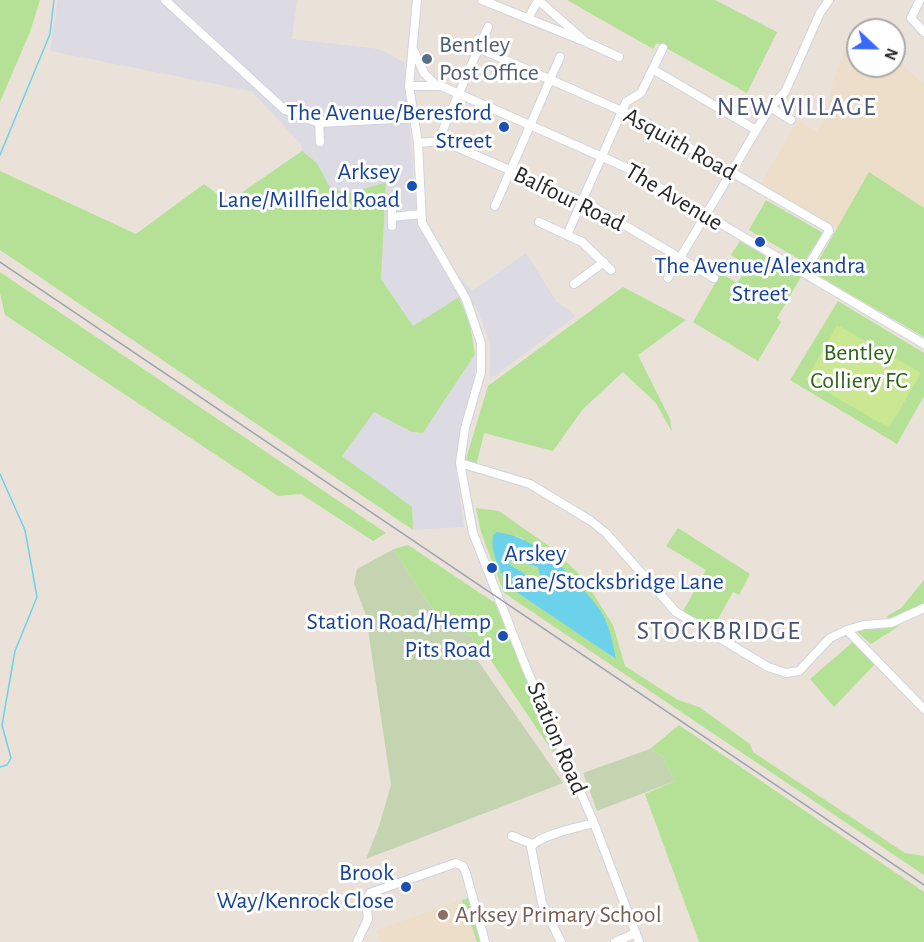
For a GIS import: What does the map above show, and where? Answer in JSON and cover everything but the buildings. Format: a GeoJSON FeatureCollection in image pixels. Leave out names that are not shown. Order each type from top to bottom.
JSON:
{"type":"FeatureCollection","features":[{"type":"Feature","properties":{"kind":"street"},"geometry":{"type":"LineString","coordinates":[[165,0],[281,107],[319,123],[414,118]]}},
{"type":"Feature","properties":{"kind":"street","name":"Station Road"},"geometry":{"type":"LineString","coordinates":[[417,0],[409,86],[418,143],[421,214],[425,230],[470,307],[481,343],[481,372],[465,428],[460,463],[473,533],[523,660],[594,823],[639,942]]}},
{"type":"Feature","properties":{"kind":"street"},"geometry":{"type":"LineString","coordinates":[[482,0],[619,57]]}},
{"type":"Feature","properties":{"kind":"street"},"geometry":{"type":"LineString","coordinates":[[528,18],[538,0],[586,42]]}},
{"type":"Feature","properties":{"kind":"street"},"geometry":{"type":"LineString","coordinates":[[920,0],[910,18],[924,32]]}},
{"type":"Feature","properties":{"kind":"street"},"geometry":{"type":"LineString","coordinates":[[668,279],[771,106],[785,92],[824,2]]}},
{"type":"Feature","properties":{"kind":"street"},"geometry":{"type":"LineString","coordinates":[[438,141],[488,27]]}},
{"type":"Feature","properties":{"kind":"street"},"geometry":{"type":"LineString","coordinates":[[412,44],[424,73],[437,86]]}},
{"type":"Feature","properties":{"kind":"street","name":"Asquith Road"},"geometry":{"type":"LineString","coordinates":[[478,48],[622,111],[828,228],[829,231],[804,273]]}},
{"type":"Feature","properties":{"kind":"street"},"geometry":{"type":"LineString","coordinates":[[567,235],[626,102],[641,93],[663,48]]}},
{"type":"Feature","properties":{"kind":"street"},"geometry":{"type":"LineString","coordinates":[[495,206],[560,57]]}},
{"type":"Feature","properties":{"kind":"street"},"geometry":{"type":"LineString","coordinates":[[654,70],[756,130]]}},
{"type":"Feature","properties":{"kind":"street","name":"The Avenue"},"geometry":{"type":"LineString","coordinates":[[409,86],[437,86],[625,167],[924,344]]}},
{"type":"Feature","properties":{"kind":"street"},"geometry":{"type":"LineString","coordinates":[[771,106],[791,120]]}},
{"type":"Feature","properties":{"kind":"street"},"geometry":{"type":"LineString","coordinates":[[319,123],[320,142]]}},
{"type":"Feature","properties":{"kind":"street","name":"Balfour Road"},"geometry":{"type":"LineString","coordinates":[[418,143],[438,141],[582,202],[714,278]]}},
{"type":"Feature","properties":{"kind":"street"},"geometry":{"type":"LineString","coordinates":[[392,217],[421,214]]}},
{"type":"Feature","properties":{"kind":"street"},"geometry":{"type":"LineString","coordinates":[[539,222],[591,248],[610,270]]}},
{"type":"Feature","properties":{"kind":"street"},"geometry":{"type":"LineString","coordinates":[[574,284],[604,262]]}},
{"type":"Feature","properties":{"kind":"street"},"geometry":{"type":"LineString","coordinates":[[460,463],[530,484],[591,521],[606,533],[676,612],[768,667],[786,673],[799,671],[830,638],[864,625],[891,623],[924,608]]}},
{"type":"Feature","properties":{"kind":"street"},"geometry":{"type":"LineString","coordinates":[[847,630],[924,709]]}},
{"type":"Feature","properties":{"kind":"street"},"geometry":{"type":"LineString","coordinates":[[512,836],[532,844],[594,823]]}},
{"type":"Feature","properties":{"kind":"street"},"geometry":{"type":"LineString","coordinates":[[532,844],[542,903],[561,942]]}},
{"type":"Feature","properties":{"kind":"street"},"geometry":{"type":"LineString","coordinates":[[357,942],[368,919],[366,901],[370,893],[456,863],[463,866],[466,873],[485,942]]}},
{"type":"Feature","properties":{"kind":"street"},"geometry":{"type":"LineString","coordinates":[[615,942],[636,933]]}},
{"type":"Feature","properties":{"kind":"shaded area"},"geometry":{"type":"Polygon","coordinates":[[[58,0],[297,0],[292,39],[379,49],[404,62],[418,229],[472,291],[526,253],[556,301],[576,316],[490,379],[490,342],[476,306],[459,297],[413,326],[381,279],[386,182],[346,194],[329,186],[317,163],[302,151],[301,144],[251,91],[50,51],[58,0]]]}},
{"type":"Feature","properties":{"kind":"shaded area"},"geometry":{"type":"Polygon","coordinates":[[[846,49],[846,78],[906,78],[906,68],[924,84],[924,208],[869,173],[837,229],[761,183],[798,120],[817,132],[826,118],[833,81],[846,49]]]}},
{"type":"Feature","properties":{"kind":"shaded area"},"geometry":{"type":"Polygon","coordinates":[[[475,354],[475,380],[459,435],[456,471],[464,527],[413,530],[412,507],[342,456],[374,412],[412,432],[423,433],[475,354]]]}},
{"type":"Feature","properties":{"kind":"shaded area","name":"Arksey Primary School"},"geometry":{"type":"Polygon","coordinates":[[[462,900],[477,942],[381,942],[376,930],[462,900]]]}},
{"type":"Feature","properties":{"kind":"green space"},"geometry":{"type":"Polygon","coordinates":[[[0,0],[40,0],[30,32],[0,102],[0,0]]]}},
{"type":"Feature","properties":{"kind":"green space"},"geometry":{"type":"Polygon","coordinates":[[[567,0],[715,0],[777,32],[747,93],[657,43],[653,49],[567,0]]]}},
{"type":"Feature","properties":{"kind":"green space"},"geometry":{"type":"Polygon","coordinates":[[[302,151],[317,163],[329,186],[346,194],[386,182],[381,279],[413,326],[459,297],[470,325],[475,354],[423,433],[412,432],[374,412],[342,456],[412,507],[413,530],[0,250],[0,171],[136,234],[204,184],[228,202],[302,151]]]}},
{"type":"Feature","properties":{"kind":"green space"},"geometry":{"type":"Polygon","coordinates":[[[869,172],[924,208],[924,337],[812,272],[869,172]]]}},
{"type":"Feature","properties":{"kind":"green space"},"geometry":{"type":"Polygon","coordinates":[[[766,200],[823,233],[804,262],[749,230],[766,200]]]}},
{"type":"Feature","properties":{"kind":"green space"},"geometry":{"type":"Polygon","coordinates":[[[740,241],[801,277],[777,318],[781,322],[758,361],[693,322],[721,273],[737,283],[743,274],[738,270],[742,262],[731,255],[740,241]]]}},
{"type":"Feature","properties":{"kind":"green space"},"geometry":{"type":"Polygon","coordinates":[[[0,272],[386,533],[373,541],[301,494],[278,496],[5,315],[0,293],[0,272]]]}},
{"type":"Feature","properties":{"kind":"green space"},"geometry":{"type":"Polygon","coordinates":[[[623,287],[686,320],[638,355],[670,419],[672,432],[656,403],[623,372],[583,409],[553,451],[484,433],[476,466],[466,459],[488,386],[623,287]]]}},
{"type":"Feature","properties":{"kind":"green space","name":"Bentley Colliery FC"},"geometry":{"type":"Polygon","coordinates":[[[838,301],[924,353],[924,396],[897,444],[790,380],[838,301]]]}},
{"type":"Feature","properties":{"kind":"green space"},"geometry":{"type":"Polygon","coordinates":[[[837,325],[921,373],[889,428],[806,380],[837,325]]]}},
{"type":"Feature","properties":{"kind":"green space"},"geometry":{"type":"Polygon","coordinates":[[[476,508],[499,511],[553,549],[583,578],[613,625],[625,666],[678,700],[699,707],[750,744],[753,752],[905,853],[924,856],[924,875],[504,593],[481,532],[476,508]],[[497,532],[501,575],[615,659],[522,538],[497,532]]]}},
{"type":"Feature","properties":{"kind":"green space"},"geometry":{"type":"Polygon","coordinates":[[[678,528],[750,574],[739,595],[733,592],[712,630],[683,611],[706,570],[666,546],[678,528]]]}},
{"type":"Feature","properties":{"kind":"green space"},"geometry":{"type":"Polygon","coordinates":[[[408,545],[495,603],[566,772],[488,656],[474,646],[472,636],[446,622],[426,600],[394,549],[408,545]]]}},
{"type":"Feature","properties":{"kind":"green space"},"geometry":{"type":"Polygon","coordinates":[[[394,549],[436,612],[458,630],[472,636],[478,661],[563,783],[366,859],[391,785],[366,616],[354,583],[357,569],[394,549]]]}},
{"type":"Feature","properties":{"kind":"green space"},"geometry":{"type":"Polygon","coordinates":[[[518,553],[525,557],[525,563],[538,567],[540,578],[529,581],[525,574],[509,564],[513,554],[518,553]]]}},
{"type":"Feature","properties":{"kind":"green space"},"geometry":{"type":"Polygon","coordinates":[[[924,580],[924,605],[889,621],[887,616],[901,608],[924,580]]]}},
{"type":"Feature","properties":{"kind":"green space"},"geometry":{"type":"Polygon","coordinates":[[[899,626],[871,644],[855,630],[899,626]]]}},
{"type":"Feature","properties":{"kind":"green space"},"geometry":{"type":"Polygon","coordinates":[[[854,641],[876,663],[834,707],[810,679],[854,641]]]}},
{"type":"Feature","properties":{"kind":"green space"},"geometry":{"type":"Polygon","coordinates":[[[679,725],[924,892],[924,942],[699,942],[645,794],[675,781],[663,757],[650,749],[679,725]]]}},
{"type":"Feature","properties":{"kind":"green space"},"geometry":{"type":"Polygon","coordinates":[[[650,749],[663,757],[675,781],[597,811],[583,773],[650,749]]]}},
{"type":"Feature","properties":{"kind":"green space"},"geometry":{"type":"Polygon","coordinates":[[[468,898],[481,942],[477,942],[462,900],[468,898]]]}},
{"type":"Feature","properties":{"kind":"water"},"geometry":{"type":"Polygon","coordinates":[[[497,532],[512,535],[541,550],[580,585],[606,621],[616,659],[509,587],[494,555],[493,535],[497,532]],[[518,553],[513,555],[509,564],[525,574],[530,581],[540,578],[538,567],[524,563],[525,557],[518,553]]]}},
{"type":"Feature","properties":{"kind":"waterway"},"geometry":{"type":"LineString","coordinates":[[0,155],[50,34],[54,0]]}},
{"type":"Feature","properties":{"kind":"waterway"},"geometry":{"type":"LineString","coordinates":[[0,474],[25,530],[37,597],[15,651],[2,725],[11,758],[7,765],[0,767]]}},
{"type":"Feature","properties":{"kind":"railway"},"geometry":{"type":"LineString","coordinates":[[0,262],[924,885]]}},
{"type":"Feature","properties":{"kind":"place","name":"Bentley Post Office"},"geometry":{"type":"Point","coordinates":[427,59]}},
{"type":"Feature","properties":{"kind":"place","name":"The Avenue/Beresford Street"},"geometry":{"type":"Point","coordinates":[504,127]}},
{"type":"Feature","properties":{"kind":"place","name":"Arksey Lane/Millfield Road"},"geometry":{"type":"Point","coordinates":[412,186]}},
{"type":"Feature","properties":{"kind":"place","name":"The Avenue/Alexandra Street"},"geometry":{"type":"Point","coordinates":[760,242]}},
{"type":"Feature","properties":{"kind":"place","name":"Arskey Lane/Stocksbridge Lane"},"geometry":{"type":"Point","coordinates":[492,568]}},
{"type":"Feature","properties":{"kind":"place","name":"Station Road/Hemp Pits Road"},"geometry":{"type":"Point","coordinates":[503,636]}},
{"type":"Feature","properties":{"kind":"place","name":"Brook Way/Kenrock Close"},"geometry":{"type":"Point","coordinates":[406,887]}},
{"type":"Feature","properties":{"kind":"place","name":"Arksey Primary School"},"geometry":{"type":"Point","coordinates":[443,915]}},
{"type":"Feature","properties":{"kind":"district","name":"NEW VILLAGE"},"geometry":{"type":"Point","coordinates":[797,107]}},
{"type":"Feature","properties":{"kind":"district","name":"STOCKBRIDGE"},"geometry":{"type":"Point","coordinates":[719,631]}}]}
